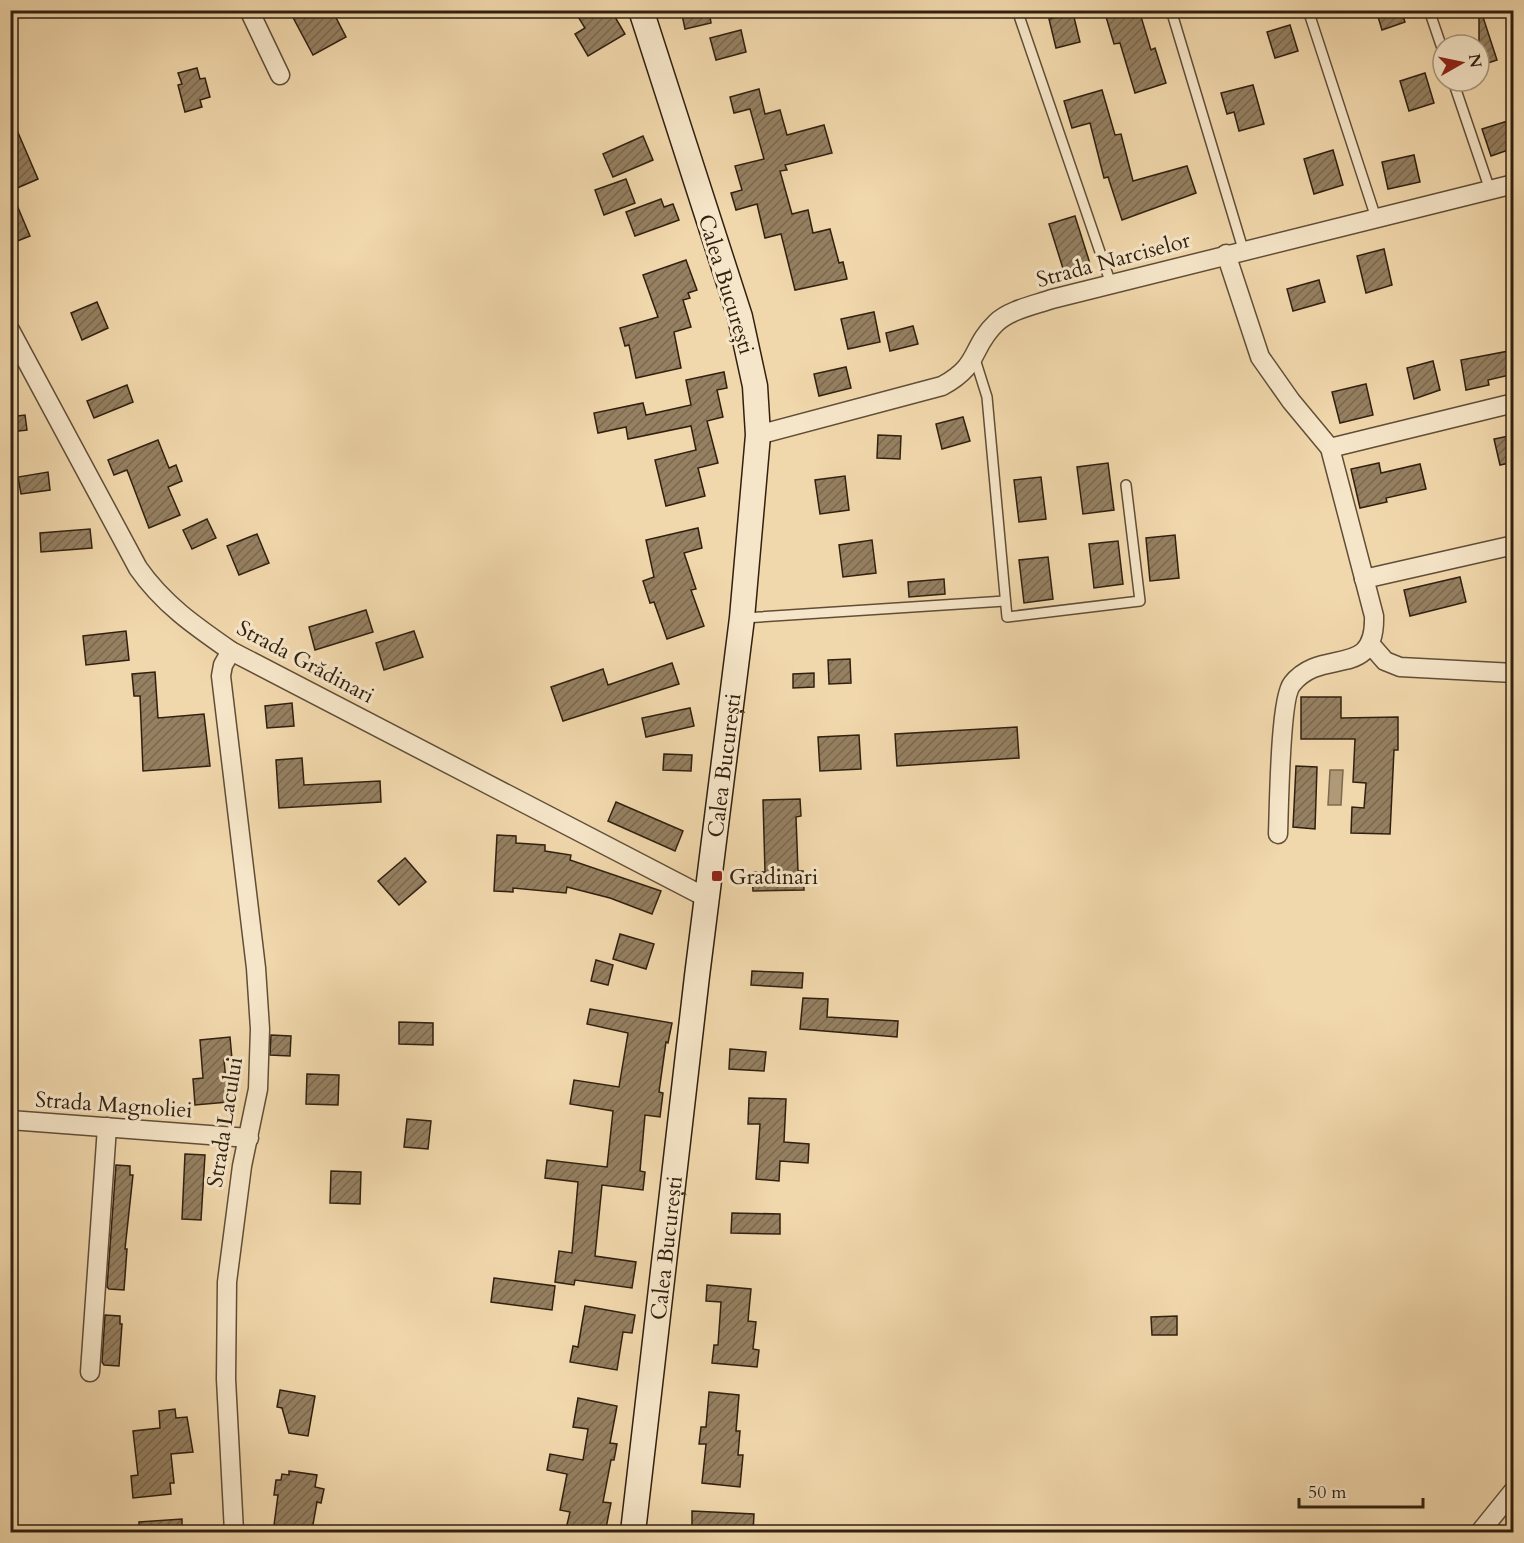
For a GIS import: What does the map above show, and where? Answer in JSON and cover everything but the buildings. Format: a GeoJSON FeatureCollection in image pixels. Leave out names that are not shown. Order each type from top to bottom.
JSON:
{"type":"FeatureCollection","features":[{"type":"Feature","properties":{"kind":"main road","name":"Calea București"},"geometry":{"type":"LineString","coordinates":[[633,1533],[742,618],[758,435],[755,386],[740,317],[641,10]]}},
{"type":"Feature","properties":{"kind":"street"},"geometry":{"type":"LineString","coordinates":[[249,10],[280,75]]}},
{"type":"Feature","properties":{"kind":"street","name":"Strada Narciselor"},"geometry":{"type":"LineString","coordinates":[[758,435],[942,386],[966,370],[975,359],[982,339],[997,321],[1052,299],[1235,251],[1514,184]]}},
{"type":"Feature","properties":{"kind":"street"},"geometry":{"type":"LineString","coordinates":[[1235,251],[1260,357],[1284,393],[1330,448],[1374,616],[1374,636],[1368,650],[1352,658],[1305,672],[1290,686],[1285,707],[1278,834]]}},
{"type":"Feature","properties":{"kind":"street","name":"Strada Grădinari"},"geometry":{"type":"LineString","coordinates":[[12,334],[138,567],[153,590],[191,624],[231,651],[707,898]]}},
{"type":"Feature","properties":{"kind":"street"},"geometry":{"type":"LineString","coordinates":[[1330,448],[1514,403]]}},
{"type":"Feature","properties":{"kind":"street"},"geometry":{"type":"LineString","coordinates":[[1364,579],[1514,545]]}},
{"type":"Feature","properties":{"kind":"street"},"geometry":{"type":"LineString","coordinates":[[1371,645],[1385,661],[1400,667],[1514,673]]}},
{"type":"Feature","properties":{"kind":"street","name":"Strada Lacului"},"geometry":{"type":"LineString","coordinates":[[231,651],[223,665],[221,676],[256,968],[260,1029],[258,1089],[235,1210],[227,1282],[225,1368],[234,1533]]}},
{"type":"Feature","properties":{"kind":"street","name":"Strada Magnoliei"},"geometry":{"type":"LineString","coordinates":[[10,1120],[249,1138]]}},
{"type":"Feature","properties":{"kind":"street"},"geometry":{"type":"LineString","coordinates":[[90,1372],[107,1128]]}},
{"type":"Feature","properties":{"kind":"street"},"geometry":{"type":"LineString","coordinates":[[1480,1533],[1514,1490]]}},
{"type":"Feature","properties":{"kind":"lane"},"geometry":{"type":"LineString","coordinates":[[1017,10],[1111,284]]}},
{"type":"Feature","properties":{"kind":"lane"},"geometry":{"type":"LineString","coordinates":[[1171,10],[1235,251]]}},
{"type":"Feature","properties":{"kind":"lane"},"geometry":{"type":"LineString","coordinates":[[1308,10],[1376,218]]}},
{"type":"Feature","properties":{"kind":"lane"},"geometry":{"type":"LineString","coordinates":[[1429,10],[1437,33]]}},
{"type":"Feature","properties":{"kind":"lane"},"geometry":{"type":"LineString","coordinates":[[1457,93],[1490,190]]}},
{"type":"Feature","properties":{"kind":"lane"},"geometry":{"type":"LineString","coordinates":[[975,359],[987,397],[1007,617],[1140,601],[1126,485]]}},
{"type":"Feature","properties":{"kind":"lane"},"geometry":{"type":"LineString","coordinates":[[742,618],[1005,601]]}},
{"type":"Feature","properties":{"kind":"shaded area"},"geometry":{"type":"Polygon","coordinates":[[[1330,770],[1343,770],[1341,805],[1328,805],[1330,770]]]}},
{"type":"Feature","properties":{"kind":"place","name":"Gradinari"},"geometry":{"type":"Point","coordinates":[717,876]}}]}
